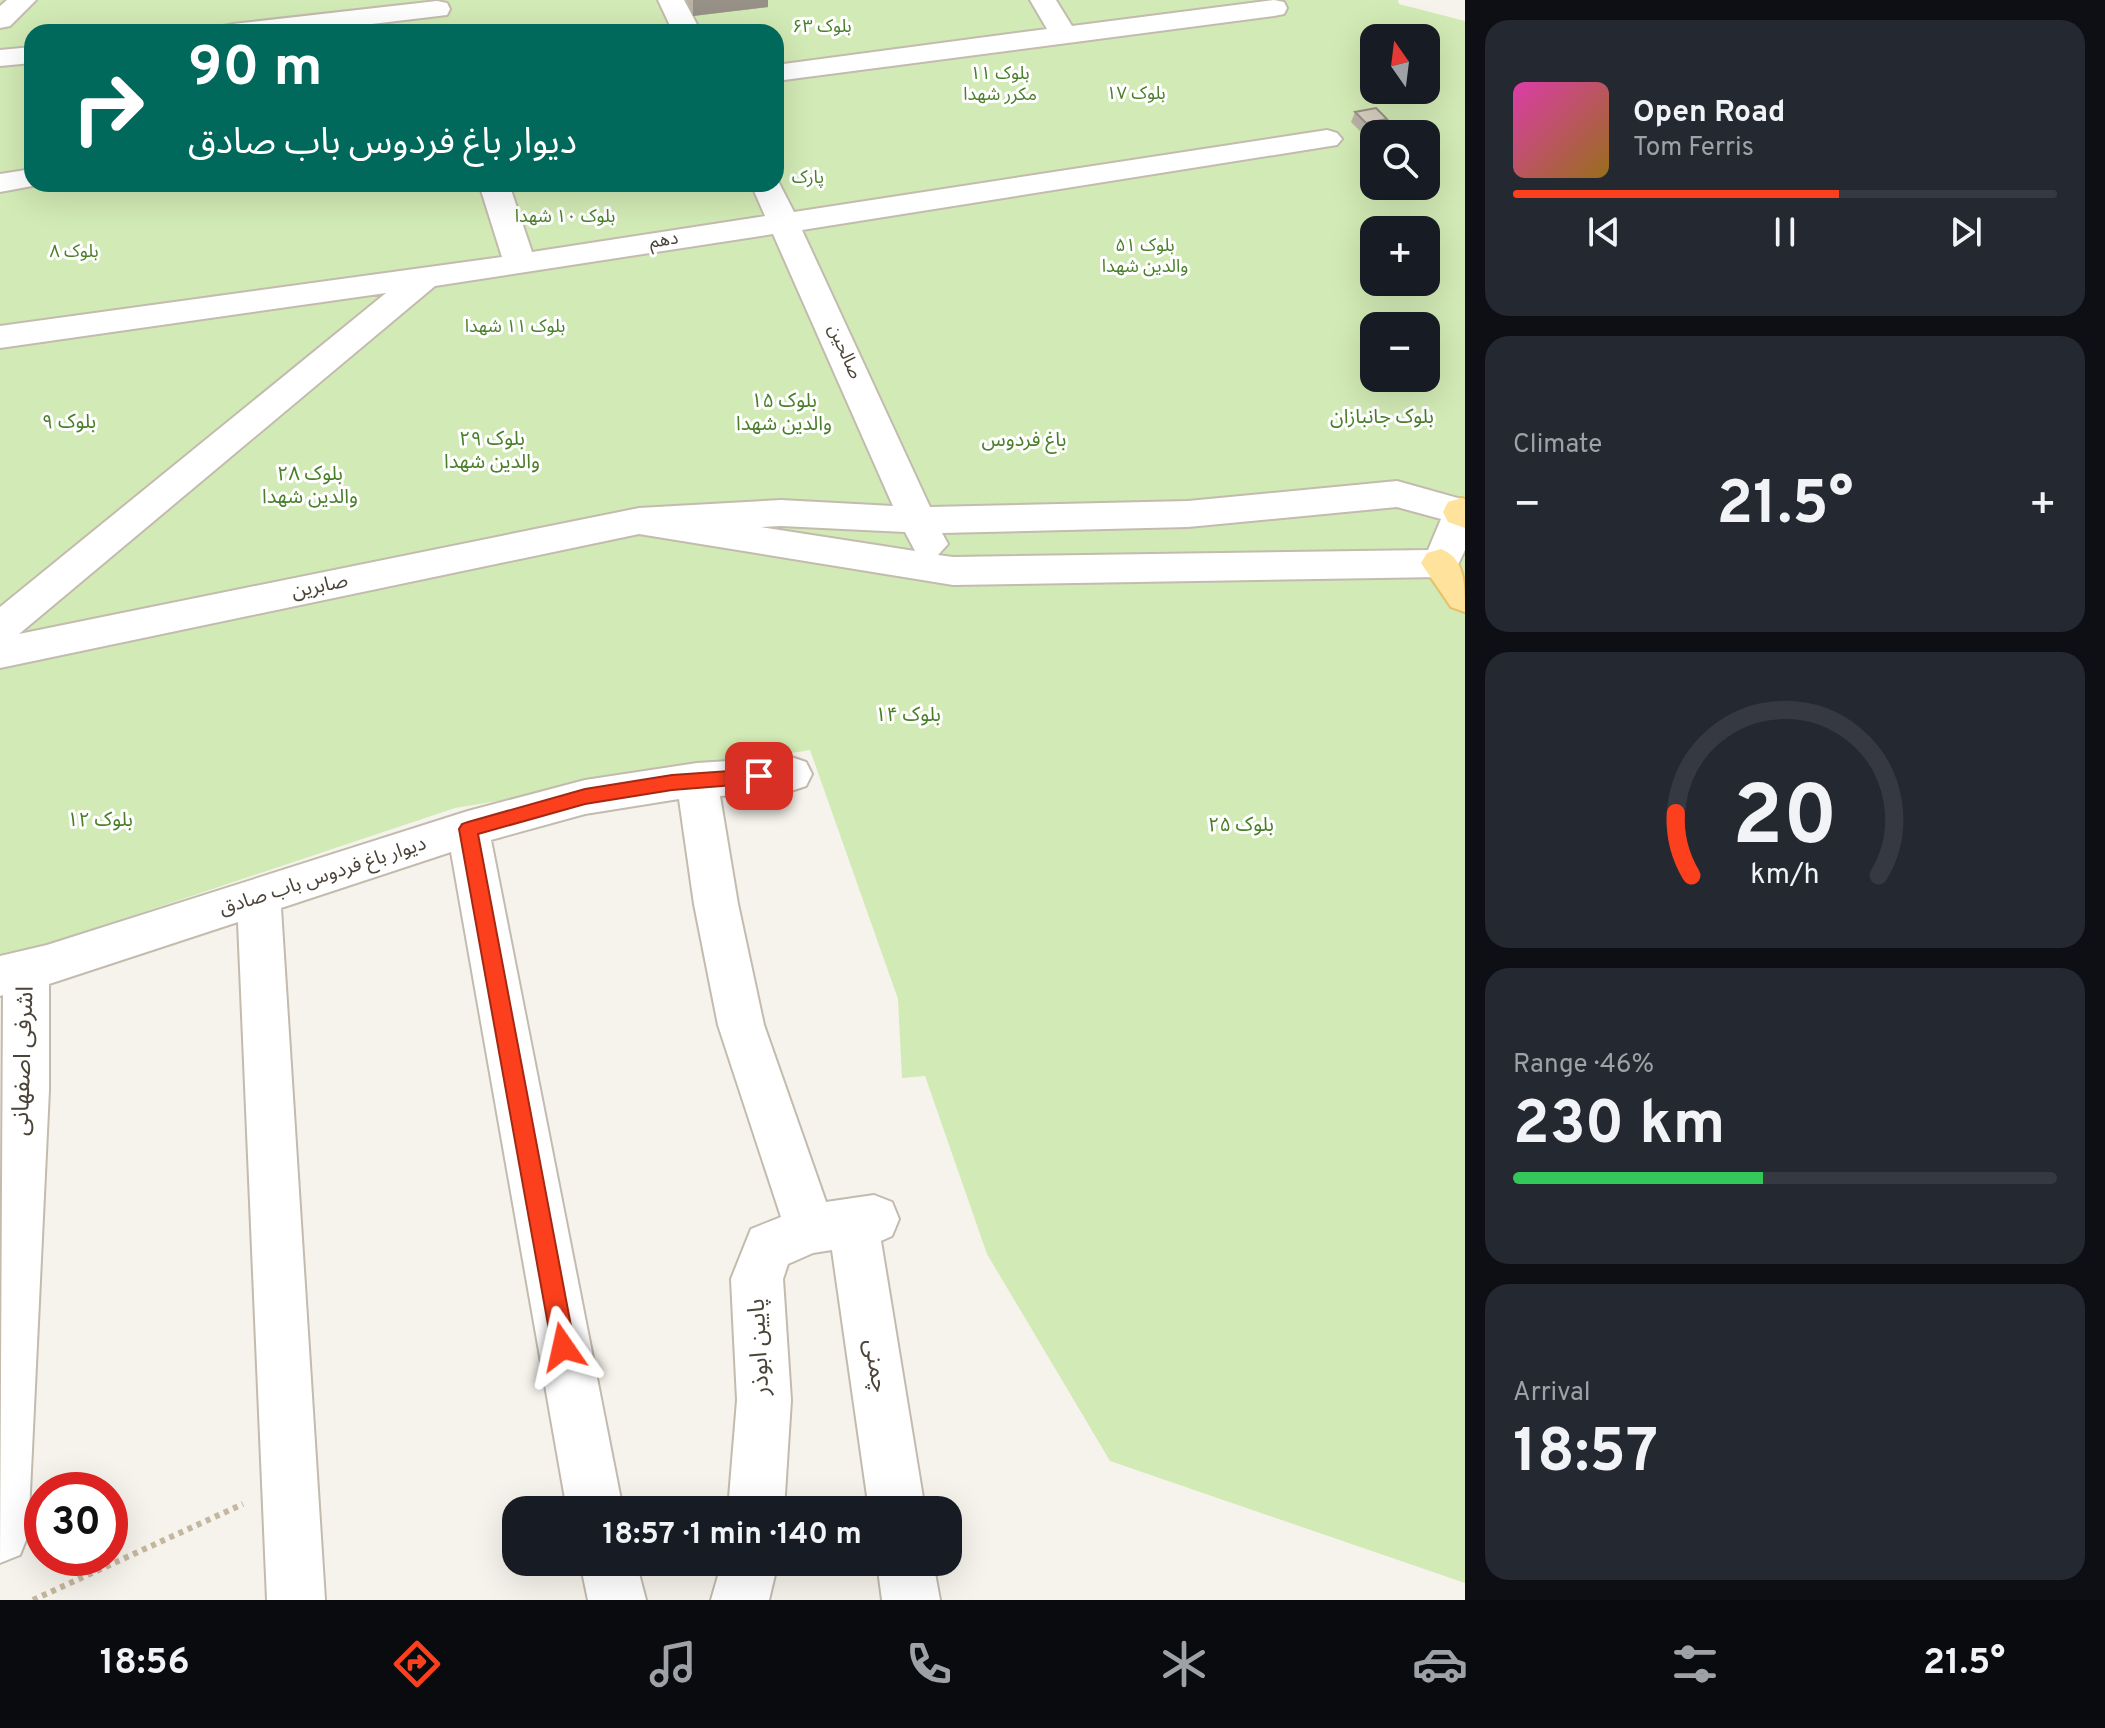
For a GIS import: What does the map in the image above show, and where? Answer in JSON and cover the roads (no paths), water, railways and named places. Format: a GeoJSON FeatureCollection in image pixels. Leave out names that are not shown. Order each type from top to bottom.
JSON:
{"type":"FeatureCollection","features":[{"type":"Feature","properties":{"kind":"main road"},"geometry":{"type":"LineString","coordinates":[[1441,563],[1465,597]]}},
{"type":"Feature","properties":{"kind":"street"},"geometry":{"type":"LineString","coordinates":[[0,20],[23,0]]}},
{"type":"Feature","properties":{"kind":"street"},"geometry":{"type":"LineString","coordinates":[[671,0],[683,24]]}},
{"type":"Feature","properties":{"kind":"street"},"geometry":{"type":"LineString","coordinates":[[1043,0],[1064,36]]}},
{"type":"Feature","properties":{"kind":"street"},"geometry":{"type":"LineString","coordinates":[[784,72],[1274,8]]}},
{"type":"Feature","properties":{"kind":"street"},"geometry":{"type":"LineString","coordinates":[[325,24],[439,14]]}},
{"type":"Feature","properties":{"kind":"street"},"geometry":{"type":"LineString","coordinates":[[0,58],[24,56]]}},
{"type":"Feature","properties":{"kind":"street","name":"دهم"},"geometry":{"type":"LineString","coordinates":[[0,337],[520,264],[1327,139]]}},
{"type":"Feature","properties":{"kind":"street"},"geometry":{"type":"LineString","coordinates":[[0,183],[24,179]]}},
{"type":"Feature","properties":{"kind":"street"},"geometry":{"type":"LineString","coordinates":[[497,192],[520,264]]}},
{"type":"Feature","properties":{"kind":"street","name":"صالحین"},"geometry":{"type":"LineString","coordinates":[[770,192],[920,520],[938,568]]}},
{"type":"Feature","properties":{"kind":"street"},"geometry":{"type":"LineString","coordinates":[[0,628],[427,277]]}},
{"type":"Feature","properties":{"kind":"street"},"geometry":{"type":"LineString","coordinates":[[1397,494],[1464,513],[1441,563],[1030,570],[938,568],[639,521],[781,513],[920,520],[1188,514],[1397,494]]}},
{"type":"Feature","properties":{"kind":"street","name":"صابرین"},"geometry":{"type":"LineString","coordinates":[[0,653],[639,521]]}},
{"type":"Feature","properties":{"kind":"street","name":"دیوار باغ فردوس باب صادق"},"geometry":{"type":"LineString","coordinates":[[13,973],[259,899],[468,829],[585,797],[697,780],[791,774]]}},
{"type":"Feature","properties":{"kind":"street","name":"چمنی"},"geometry":{"type":"LineString","coordinates":[[697,780],[716,904],[741,1025],[846,1223],[895,1496]]}},
{"type":"Feature","properties":{"kind":"street"},"geometry":{"type":"LineString","coordinates":[[468,829],[592,1496]]}},
{"type":"Feature","properties":{"kind":"street"},"geometry":{"type":"LineString","coordinates":[[259,899],[296,1600]]}},
{"type":"Feature","properties":{"kind":"street","name":"اشرفی اصفهانی"},"geometry":{"type":"LineString","coordinates":[[0,1535],[25,1090],[13,973]]}},
{"type":"Feature","properties":{"kind":"street","name":"پایین ابوذر"},"geometry":{"type":"LineString","coordinates":[[757,1496],[764,1400],[757,1279],[769,1247],[846,1223]]}},
{"type":"Feature","properties":{"kind":"street"},"geometry":{"type":"LineString","coordinates":[[611,1576],[617,1600]]}},
{"type":"Feature","properties":{"kind":"street"},"geometry":{"type":"LineString","coordinates":[[740,1600],[746,1576]]}},
{"type":"Feature","properties":{"kind":"street"},"geometry":{"type":"LineString","coordinates":[[907,1576],[911,1600]]}},
{"type":"Feature","properties":{"kind":"park label","name":"بلوک ۶۳"},"geometry":{"type":"Point","coordinates":[822,27]}},
{"type":"Feature","properties":{"kind":"park label","name":"بلوک ۱۱ مکرر شهدا"},"geometry":{"type":"Point","coordinates":[1000,84]}},
{"type":"Feature","properties":{"kind":"park label","name":"بلوک ۱۷"},"geometry":{"type":"Point","coordinates":[1136,94]}},
{"type":"Feature","properties":{"kind":"park label","name":"پارک"},"geometry":{"type":"Point","coordinates":[808,178]}},
{"type":"Feature","properties":{"kind":"park label","name":"بلوک ۱۰ شهدا"},"geometry":{"type":"Point","coordinates":[565,217]}},
{"type":"Feature","properties":{"kind":"park label","name":"بلوک ۸"},"geometry":{"type":"Point","coordinates":[74,252]}},
{"type":"Feature","properties":{"kind":"park label","name":"بلوک ۵۱ والدین شهدا"},"geometry":{"type":"Point","coordinates":[1145,256]}},
{"type":"Feature","properties":{"kind":"park label","name":"بلوک ۱۱ شهدا"},"geometry":{"type":"Point","coordinates":[515,327]}},
{"type":"Feature","properties":{"kind":"park label","name":"بلوک ۱۵ والدین شهدا"},"geometry":{"type":"Point","coordinates":[784,414]}},
{"type":"Feature","properties":{"kind":"park label","name":"بلوک جانبازان"},"geometry":{"type":"Point","coordinates":[1382,418]}},
{"type":"Feature","properties":{"kind":"park label","name":"بلوک ۹"},"geometry":{"type":"Point","coordinates":[69,423]}},
{"type":"Feature","properties":{"kind":"park label","name":"باغ فردوس"},"geometry":{"type":"Point","coordinates":[1024,441]}},
{"type":"Feature","properties":{"kind":"park label","name":"بلوک ۲۹ والدین شهدا"},"geometry":{"type":"Point","coordinates":[492,452]}},
{"type":"Feature","properties":{"kind":"park label","name":"بلوک ۲۸ والدین شهدا"},"geometry":{"type":"Point","coordinates":[310,486]}},
{"type":"Feature","properties":{"kind":"park label","name":"بلوک ۱۴"},"geometry":{"type":"Point","coordinates":[908,716]}},
{"type":"Feature","properties":{"kind":"park label","name":"بلوک ۱۲"},"geometry":{"type":"Point","coordinates":[100,821]}},
{"type":"Feature","properties":{"kind":"park label","name":"بلوک ۲۵"},"geometry":{"type":"Point","coordinates":[1241,826]}}]}
